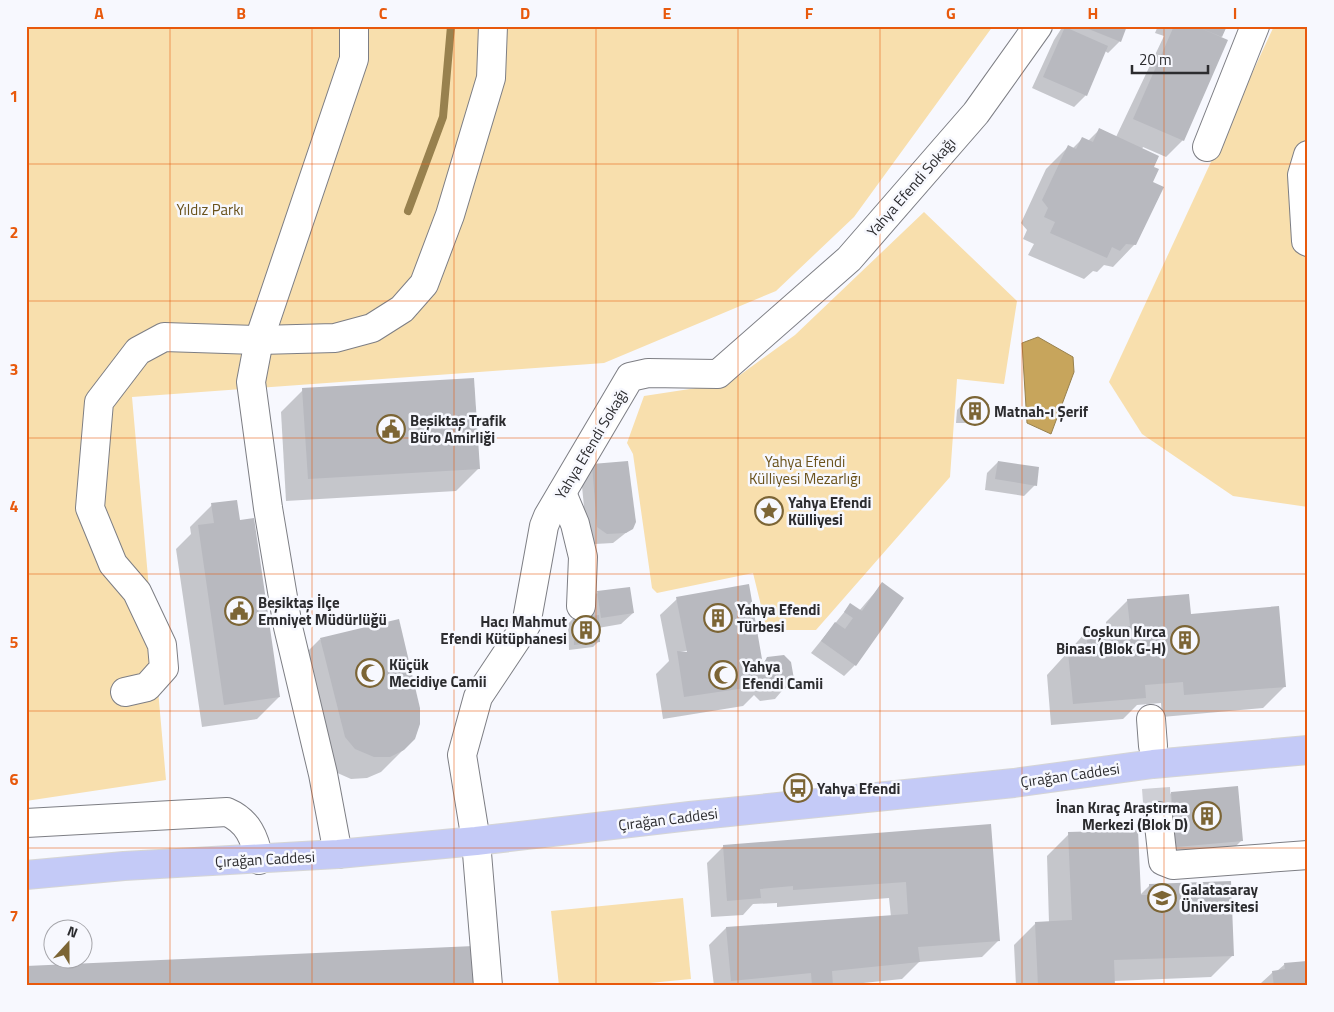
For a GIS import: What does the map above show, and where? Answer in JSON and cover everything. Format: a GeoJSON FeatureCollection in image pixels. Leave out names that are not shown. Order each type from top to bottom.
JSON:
{"type":"FeatureCollection","features":[{"type":"Feature","properties":{"kind":"main road","name":"Çırağan Caddesi"},"geometry":{"type":"LineString","coordinates":[[26,875],[124,866],[259,860],[476,841],[690,816],[1014,783],[1153,764],[1308,750]]}},
{"type":"Feature","properties":{"kind":"street"},"geometry":{"type":"LineString","coordinates":[[338,854],[323,774],[288,627],[268,508],[251,382],[259,340],[354,59],[354,26]]}},
{"type":"Feature","properties":{"kind":"street"},"geometry":{"type":"LineString","coordinates":[[125,692],[147,687],[164,668],[162,645],[137,592],[113,564],[90,508],[98,402],[138,351],[164,337],[259,340],[336,338],[372,328],[402,309],[424,284],[450,215],[491,78],[493,26]]}},
{"type":"Feature","properties":{"kind":"street","name":"Yahya Efendi Sokağı"},"geometry":{"type":"LineString","coordinates":[[488,986],[476,841],[462,755],[478,697],[526,626],[544,526],[562,494],[630,377],[648,373],[718,374],[849,259],[976,113],[1038,26]]}},
{"type":"Feature","properties":{"kind":"street"},"geometry":{"type":"LineString","coordinates":[[1207,147],[1255,26]]}},
{"type":"Feature","properties":{"kind":"street"},"geometry":{"type":"LineString","coordinates":[[1308,155],[1302,175],[1306,241],[1308,242]]}},
{"type":"Feature","properties":{"kind":"street"},"geometry":{"type":"LineString","coordinates":[[562,494],[575,524],[583,557],[581,606]]}},
{"type":"Feature","properties":{"kind":"street"},"geometry":{"type":"LineString","coordinates":[[1151,719],[1153,746]]}},
{"type":"Feature","properties":{"kind":"street"},"geometry":{"type":"LineString","coordinates":[[26,823],[227,812],[238,817],[248,828],[255,840],[259,860]]}},
{"type":"Feature","properties":{"kind":"street"},"geometry":{"type":"LineString","coordinates":[[1158,816],[1163,861],[1173,865],[1308,855]]}},
{"type":"Feature","properties":{"kind":"green space","name":"Yıldız Parkı"},"geometry":{"type":"Polygon","coordinates":[[[26,26],[993,26],[854,217],[776,291],[604,363],[132,397],[166,780],[26,801],[26,26]]]}},
{"type":"Feature","properties":{"kind":"green space"},"geometry":{"type":"Polygon","coordinates":[[[1274,26],[1308,26],[1308,507],[1233,496],[1142,434],[1109,382],[1274,26]]]}},
{"type":"Feature","properties":{"kind":"green space","name":"Yahya Efendi Külliyesi Mezarlığı"},"geometry":{"type":"Polygon","coordinates":[[[924,212],[1017,301],[1004,384],[957,379],[950,477],[816,630],[767,630],[753,573],[657,593],[652,588],[633,454],[627,443],[644,396],[729,383],[795,335],[924,212]]]}},
{"type":"Feature","properties":{"kind":"green space"},"geometry":{"type":"Polygon","coordinates":[[[683,898],[691,979],[619,986],[559,986],[551,911],[683,898]]]}},
{"type":"Feature","properties":{"kind":"shaded area"},"geometry":{"type":"Polygon","coordinates":[[[1038,337],[1073,357],[1074,372],[1051,434],[1027,423],[1022,343],[1038,337]]]}},
{"type":"Feature","properties":{"kind":"building"},"geometry":{"type":"Polygon","coordinates":[[[1081,26],[1127,26],[1121,42],[1081,26]]]}},
{"type":"Feature","properties":{"kind":"building"},"geometry":{"type":"Polygon","coordinates":[[[1174,26],[1227,26],[1222,37],[1198,27],[1228,40],[1184,141],[1133,119],[1174,26]]]}},
{"type":"Feature","properties":{"kind":"building"},"geometry":{"type":"Polygon","coordinates":[[[1065,27],[1108,46],[1087,96],[1043,77],[1065,27]]]}},
{"type":"Feature","properties":{"kind":"building"},"geometry":{"type":"Polygon","coordinates":[[[1099,128],[1159,156],[1154,167],[1159,169],[1153,182],[1164,187],[1136,245],[1126,244],[1120,251],[1112,247],[1107,258],[1050,233],[1055,222],[1044,217],[1048,208],[1042,200],[1068,145],[1076,149],[1082,137],[1093,142],[1099,128]]]}},
{"type":"Feature","properties":{"kind":"building","name":"Beşiktaş Trafik Büro Amirliği"},"geometry":{"type":"Polygon","coordinates":[[[474,378],[480,469],[308,479],[302,388],[474,378]]]}},
{"type":"Feature","properties":{"kind":"building","name":"Matnah-ı Şerif"},"geometry":{"type":"Polygon","coordinates":[[[962,403],[989,404],[989,418],[961,418],[962,403]]]}},
{"type":"Feature","properties":{"kind":"building"},"geometry":{"type":"Polygon","coordinates":[[[628,461],[636,522],[633,529],[626,533],[607,534],[597,527],[592,464],[628,461]]]}},
{"type":"Feature","properties":{"kind":"building"},"geometry":{"type":"Polygon","coordinates":[[[998,461],[1039,467],[1037,486],[995,479],[998,461]]]}},
{"type":"Feature","properties":{"kind":"building","name":"Beşiktaş İlçe Emniyet Müdürlüğü"},"geometry":{"type":"Polygon","coordinates":[[[237,500],[240,520],[254,518],[280,697],[224,705],[198,525],[214,523],[211,503],[237,500]]]}},
{"type":"Feature","properties":{"kind":"building"},"geometry":{"type":"Polygon","coordinates":[[[882,582],[904,598],[856,666],[821,641],[835,622],[845,629],[853,618],[844,612],[850,603],[862,611],[882,582]]]}},
{"type":"Feature","properties":{"kind":"building"},"geometry":{"type":"Polygon","coordinates":[[[749,584],[763,665],[767,657],[784,655],[791,662],[794,679],[788,688],[771,690],[766,685],[684,697],[677,651],[687,652],[676,597],[749,584]]]}},
{"type":"Feature","properties":{"kind":"building"},"geometry":{"type":"Polygon","coordinates":[[[630,587],[634,613],[601,618],[597,591],[630,587]]]}},
{"type":"Feature","properties":{"kind":"building","name":"Coşkun Kırca Binası (Blok G-H)"},"geometry":{"type":"Polygon","coordinates":[[[1189,594],[1191,614],[1279,606],[1286,687],[1184,695],[1183,682],[1145,685],[1146,698],[1073,704],[1068,652],[1088,651],[1086,629],[1130,626],[1127,599],[1189,594]]]}},
{"type":"Feature","properties":{"kind":"building","name":"Hacı Mahmut Efendi Kütüphanesi"},"geometry":{"type":"Polygon","coordinates":[[[599,615],[600,642],[574,645],[573,618],[599,615]]]}},
{"type":"Feature","properties":{"kind":"building","name":"Küçük Mecidiye Camii"},"geometry":{"type":"Polygon","coordinates":[[[399,619],[420,708],[420,724],[415,739],[404,750],[390,757],[374,757],[355,749],[345,737],[320,638],[399,619]]]}},
{"type":"Feature","properties":{"kind":"building","name":"İnan Kıraç Araştırma Merkezi (Blok D)"},"geometry":{"type":"Polygon","coordinates":[[[1238,786],[1243,841],[1176,847],[1171,792],[1238,786]]]}},
{"type":"Feature","properties":{"kind":"building"},"geometry":{"type":"Polygon","coordinates":[[[991,824],[1000,941],[918,947],[920,962],[832,971],[833,986],[812,986],[811,973],[731,981],[726,927],[908,914],[906,882],[793,890],[793,886],[760,889],[761,898],[727,901],[723,845],[991,824]]]}},
{"type":"Feature","properties":{"kind":"building"},"geometry":{"type":"Polygon","coordinates":[[[1138,830],[1141,895],[1150,895],[1149,884],[1231,881],[1234,956],[1114,960],[1115,986],[1038,986],[1035,922],[1072,920],[1068,832],[1138,830]]]}},
{"type":"Feature","properties":{"kind":"building"},"geometry":{"type":"Polygon","coordinates":[[[474,946],[475,986],[26,986],[26,966],[42,965],[42,970],[92,970],[92,963],[474,946]]]}},
{"type":"Feature","properties":{"kind":"building"},"geometry":{"type":"Polygon","coordinates":[[[1307,961],[1308,986],[1274,986],[1272,971],[1285,969],[1284,963],[1307,961]]]}},
{"type":"Feature","properties":{"kind":"waterway"},"geometry":{"type":"LineString","coordinates":[[408,211],[443,117],[451,26]]}},
{"type":"Feature","properties":{"kind":"tunnel"},"geometry":{"type":"LineString","coordinates":[[1153,746],[1158,816]]}},
{"type":"Feature","properties":{"kind":"place","name":"Matnah-ı Şerif"},"geometry":{"type":"Point","coordinates":[975,411]}},
{"type":"Feature","properties":{"kind":"place","name":"Beşiktaş Trafik Büro Amirliği"},"geometry":{"type":"Point","coordinates":[391,429]}},
{"type":"Feature","properties":{"kind":"place","name":"Yahya Efendi Külliyesi"},"geometry":{"type":"Point","coordinates":[769,511]}},
{"type":"Feature","properties":{"kind":"place","name":"Beşiktaş İlçe Emniyet Müdürlüğü"},"geometry":{"type":"Point","coordinates":[239,611]}},
{"type":"Feature","properties":{"kind":"place","name":"Yahya Efendi Türbesi"},"geometry":{"type":"Point","coordinates":[718,618]}},
{"type":"Feature","properties":{"kind":"place","name":"Hacı Mahmut Efendi Kütüphanesi"},"geometry":{"type":"Point","coordinates":[586,630]}},
{"type":"Feature","properties":{"kind":"place","name":"Coşkun Kırca Binası (Blok G-H)"},"geometry":{"type":"Point","coordinates":[1185,640]}},
{"type":"Feature","properties":{"kind":"place","name":"Küçük Mecidiye Camii"},"geometry":{"type":"Point","coordinates":[370,673]}},
{"type":"Feature","properties":{"kind":"place","name":"Yahya Efendi Camii"},"geometry":{"type":"Point","coordinates":[723,675]}},
{"type":"Feature","properties":{"kind":"place","name":"Yahya Efendi"},"geometry":{"type":"Point","coordinates":[798,788]}},
{"type":"Feature","properties":{"kind":"place","name":"İnan Kıraç Araştırma Merkezi (Blok D)"},"geometry":{"type":"Point","coordinates":[1207,816]}},
{"type":"Feature","properties":{"kind":"place","name":"Galatasaray Üniversitesi"},"geometry":{"type":"Point","coordinates":[1162,898]}}]}
